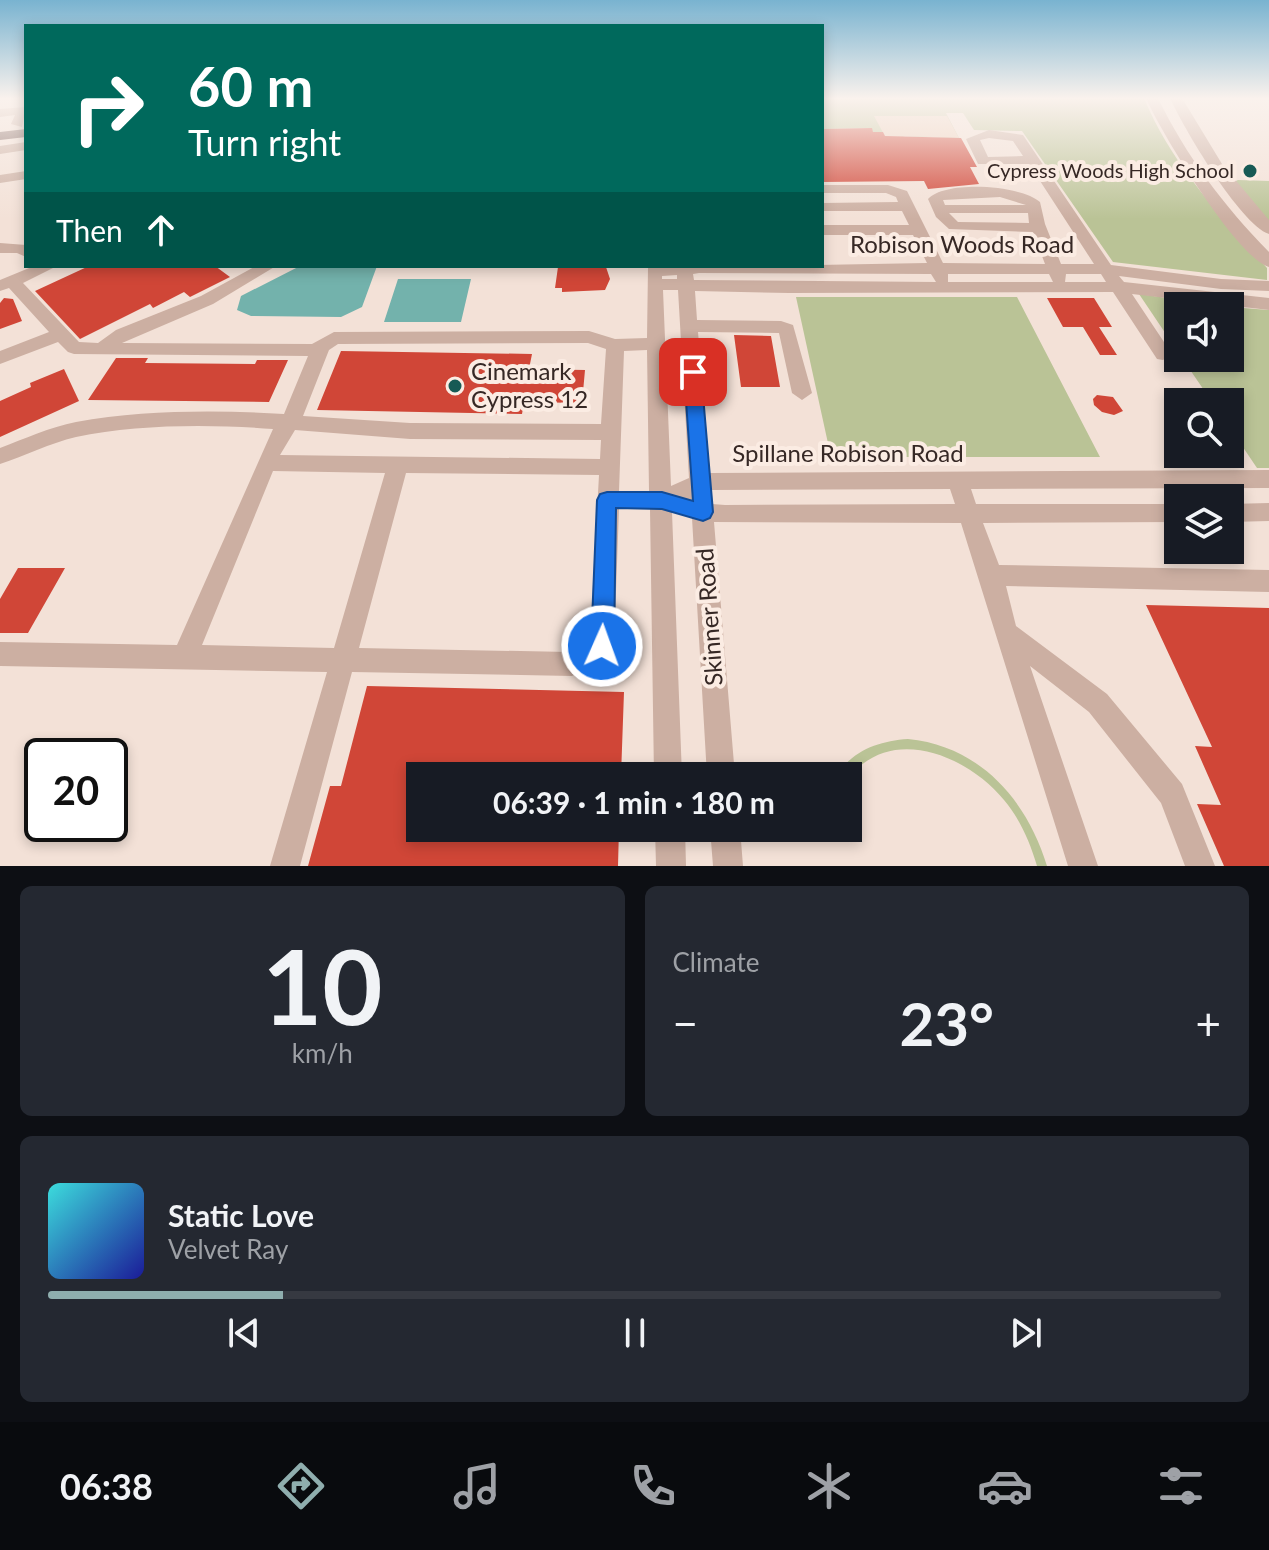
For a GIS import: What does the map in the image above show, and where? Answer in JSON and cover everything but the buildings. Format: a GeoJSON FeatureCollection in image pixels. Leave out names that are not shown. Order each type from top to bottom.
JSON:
{"type":"FeatureCollection","features":[{"type":"Feature","properties":{"kind":"street"},"geometry":{"type":"LineString","coordinates":[[1172,138],[1227,218],[1269,262]]}},
{"type":"Feature","properties":{"kind":"street"},"geometry":{"type":"LineString","coordinates":[[1197,138],[1269,229]]}},
{"type":"Feature","properties":{"kind":"street"},"geometry":{"type":"LineString","coordinates":[[0,148],[24,146]]}},
{"type":"Feature","properties":{"kind":"street"},"geometry":{"type":"LineString","coordinates":[[0,176],[13,158]]}},
{"type":"Feature","properties":{"kind":"street"},"geometry":{"type":"LineString","coordinates":[[1032,160],[1163,354]]}},
{"type":"Feature","properties":{"kind":"street"},"geometry":{"type":"LineString","coordinates":[[0,176],[24,175]]}},
{"type":"Feature","properties":{"kind":"street"},"geometry":{"type":"LineString","coordinates":[[824,189],[888,189],[902,194],[945,287]]}},
{"type":"Feature","properties":{"kind":"street"},"geometry":{"type":"LineString","coordinates":[[1039,228],[954,226],[935,199],[941,195],[991,191],[1015,193],[1033,202],[1053,268],[1063,285]]}},
{"type":"Feature","properties":{"kind":"street"},"geometry":{"type":"LineString","coordinates":[[824,207],[908,206]]}},
{"type":"Feature","properties":{"kind":"street"},"geometry":{"type":"LineString","coordinates":[[824,230],[919,230]]}},
{"type":"Feature","properties":{"kind":"street"},"geometry":{"type":"LineString","coordinates":[[0,248],[24,251]]}},
{"type":"Feature","properties":{"kind":"street"},"geometry":{"type":"LineString","coordinates":[[44,268],[6,284],[74,348],[316,350],[334,338],[589,337],[615,345],[656,344]]}},
{"type":"Feature","properties":{"kind":"street"},"geometry":{"type":"LineString","coordinates":[[102,349],[122,334],[207,300],[264,268]]}},
{"type":"Feature","properties":{"kind":"street","name":"Robison Woods Road"},"geometry":{"type":"LineString","coordinates":[[685,274],[789,268],[1105,269],[1221,284],[1269,286]]}},
{"type":"Feature","properties":{"kind":"street","name":"Robison Woods Road"},"geometry":{"type":"LineString","coordinates":[[654,274],[945,287],[1116,287],[1269,304]]}},
{"type":"Feature","properties":{"kind":"street","name":"Skinner Road"},"geometry":{"type":"LineString","coordinates":[[654,274],[668,762]]}},
{"type":"Feature","properties":{"kind":"street","name":"Skinner Road"},"geometry":{"type":"LineString","coordinates":[[685,274],[720,762]]}},
{"type":"Feature","properties":{"kind":"street"},"geometry":{"type":"LineString","coordinates":[[688,326],[787,329],[802,393]]}},
{"type":"Feature","properties":{"kind":"street"},"geometry":{"type":"LineString","coordinates":[[0,358],[62,334]]}},
{"type":"Feature","properties":{"kind":"street"},"geometry":{"type":"LineString","coordinates":[[0,654],[572,664],[602,646],[615,345]]}},
{"type":"Feature","properties":{"kind":"street"},"geometry":{"type":"LineString","coordinates":[[185,656],[277,438],[290,423],[321,347]]}},
{"type":"Feature","properties":{"kind":"street"},"geometry":{"type":"LineString","coordinates":[[0,456],[73,430],[122,424],[241,419],[383,429],[611,432]]}},
{"type":"Feature","properties":{"kind":"street"},"geometry":{"type":"LineString","coordinates":[[371,464],[383,429]]}},
{"type":"Feature","properties":{"kind":"street"},"geometry":{"type":"LineString","coordinates":[[267,463],[608,467]]}},
{"type":"Feature","properties":{"kind":"street"},"geometry":{"type":"LineString","coordinates":[[285,866],[398,465]]}},
{"type":"Feature","properties":{"kind":"street"},"geometry":{"type":"LineString","coordinates":[[1244,513],[1269,512],[1258,479]]}},
{"type":"Feature","properties":{"kind":"street","name":"Spillane Robison Road"},"geometry":{"type":"LineString","coordinates":[[662,500],[701,482],[1258,479]]}},
{"type":"Feature","properties":{"kind":"street"},"geometry":{"type":"LineString","coordinates":[[957,480],[991,575],[1006,633],[1083,866]]}},
{"type":"Feature","properties":{"kind":"street"},"geometry":{"type":"LineString","coordinates":[[607,500],[662,500],[703,512],[1164,513]]}},
{"type":"Feature","properties":{"kind":"street"},"geometry":{"type":"LineString","coordinates":[[991,575],[1269,581]]}},
{"type":"Feature","properties":{"kind":"street"},"geometry":{"type":"LineString","coordinates":[[1006,633],[1098,703],[1172,794],[1200,866]]}},
{"type":"Feature","properties":{"kind":"street"},"geometry":{"type":"LineString","coordinates":[[670,842],[671,866]]}},
{"type":"Feature","properties":{"kind":"street"},"geometry":{"type":"LineString","coordinates":[[726,842],[728,866]]}},
{"type":"Feature","properties":{"kind":"green space"},"geometry":{"type":"Polygon","coordinates":[[[1027,138],[1164,138],[1182,167],[1267,268],[1267,280],[1113,262],[1027,138]]]}},
{"type":"Feature","properties":{"kind":"green space"},"geometry":{"type":"Polygon","coordinates":[[[1238,180],[1269,181],[1269,225],[1232,183],[1238,180]]]}},
{"type":"Feature","properties":{"kind":"green space"},"geometry":{"type":"Polygon","coordinates":[[[1139,294],[1164,298],[1164,331],[1139,294]]]}},
{"type":"Feature","properties":{"kind":"green space"},"geometry":{"type":"Polygon","coordinates":[[[796,297],[1017,297],[1100,457],[831,457],[796,297]]]}},
{"type":"Feature","properties":{"kind":"green space"},"geometry":{"type":"Polygon","coordinates":[[[1244,308],[1269,310],[1269,468],[1257,468],[1244,449],[1244,388],[1202,388],[1192,372],[1244,372],[1244,308]]]}},
{"type":"Feature","properties":{"kind":"green space"},"geometry":{"type":"Polygon","coordinates":[[[908,739],[934,744],[978,765],[997,780],[1027,819],[1047,866],[1037,866],[1024,831],[1004,800],[970,770],[949,759],[906,749],[885,752],[862,765],[862,762],[848,762],[868,748],[908,739]]]}},
{"type":"Feature","properties":{"kind":"water"},"geometry":{"type":"Polygon","coordinates":[[[296,268],[376,268],[362,307],[341,317],[251,316],[237,310],[241,296],[296,268]]]}},
{"type":"Feature","properties":{"kind":"water"},"geometry":{"type":"Polygon","coordinates":[[[398,279],[471,279],[461,322],[384,322],[398,279]]]}},
{"type":"Feature","properties":{"kind":"place","name":"Cypress Woods High School"},"geometry":{"type":"Point","coordinates":[1250,171]}},
{"type":"Feature","properties":{"kind":"place","name":"Cinemark Cypress 12"},"geometry":{"type":"Point","coordinates":[455,386]}},
{"type":"Feature","properties":{"kind":"route"},"geometry":{"type":"LineString","coordinates":[[602,646],[607,500],[662,500],[703,512],[693,372]]}}]}
